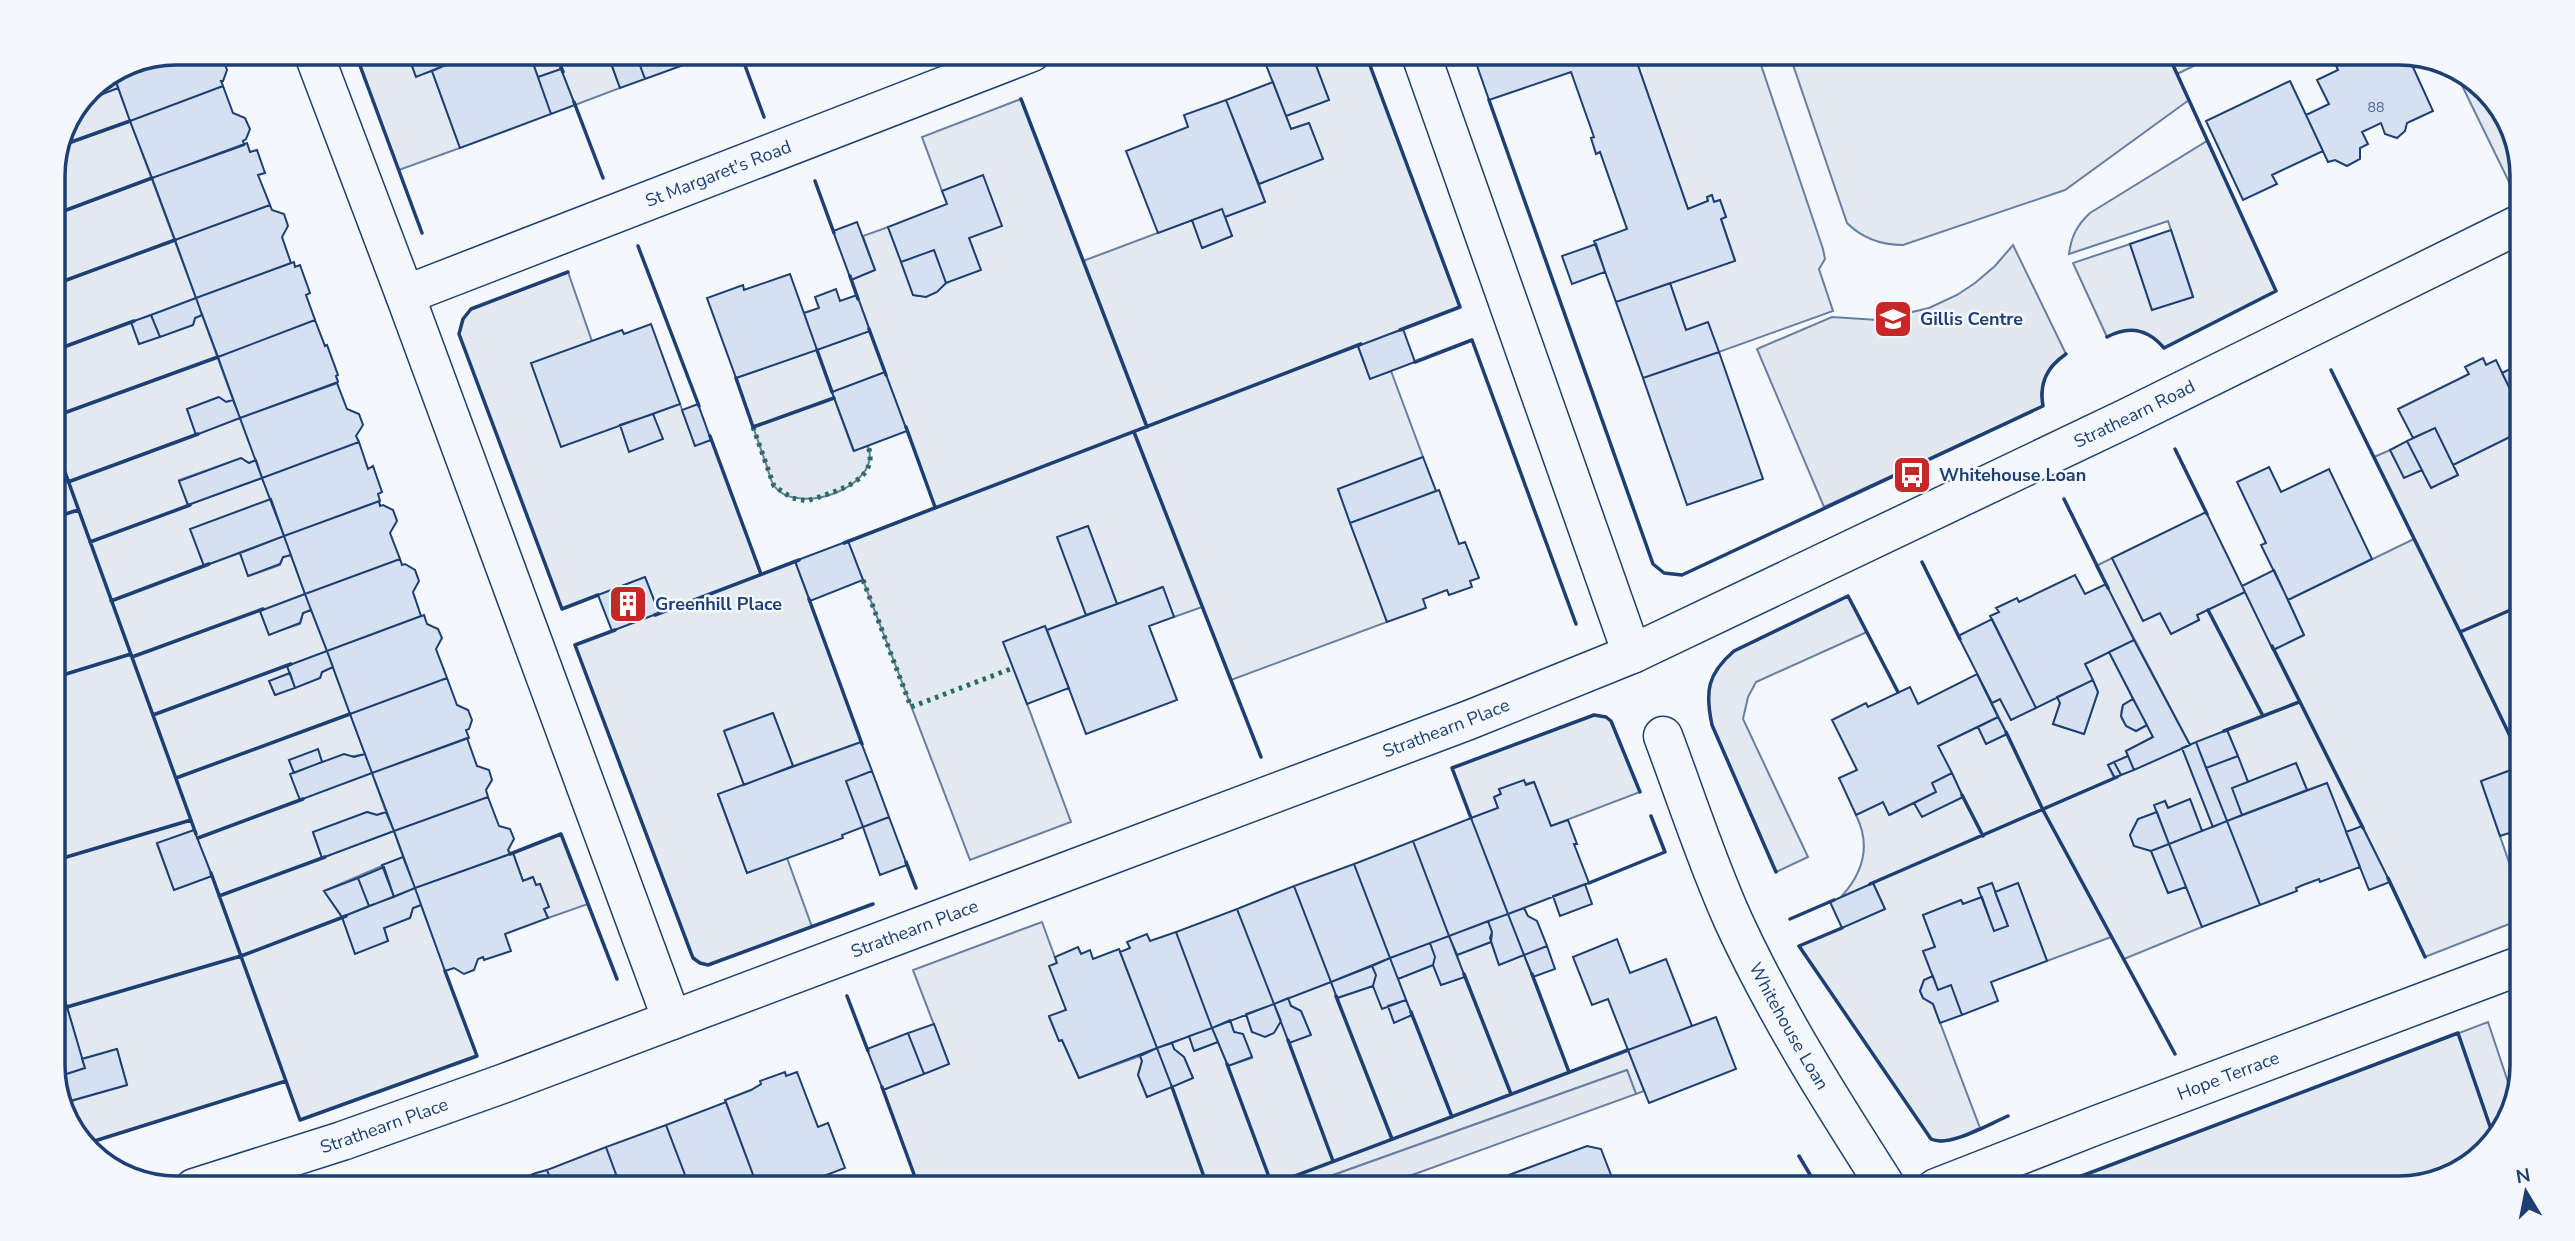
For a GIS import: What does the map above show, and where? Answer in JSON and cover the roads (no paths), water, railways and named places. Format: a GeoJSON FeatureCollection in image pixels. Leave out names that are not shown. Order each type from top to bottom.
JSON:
{"type":"FeatureCollection","features":[{"type":"Feature","properties":{"kind":"street"},"geometry":{"type":"LineString","coordinates":[[318,65],[672,1020]]}},
{"type":"Feature","properties":{"kind":"street","name":"St Margaret's Road"},"geometry":{"type":"LineString","coordinates":[[405,295],[998,65]]}},
{"type":"Feature","properties":{"kind":"street"},"geometry":{"type":"LineString","coordinates":[[1425,65],[1632,654]]}},
{"type":"Feature","properties":{"kind":"street","name":"Strathearn Road"},"geometry":{"type":"LineString","coordinates":[[1632,654],[2127,418],[2510,229]]}},
{"type":"Feature","properties":{"kind":"street","name":"Strathearn Place"},"geometry":{"type":"LineString","coordinates":[[232,1176],[342,1141],[672,1020],[1469,720],[1632,654]]}},
{"type":"Feature","properties":{"kind":"street","name":"Whitehouse Loan"},"geometry":{"type":"LineString","coordinates":[[1663,736],[1717,884],[1751,957],[1827,1095],[1879,1176]]}},
{"type":"Feature","properties":{"kind":"street","name":"Hope Terrace"},"geometry":{"type":"LineString","coordinates":[[1967,1176],[2510,970]]}},
{"type":"Feature","properties":{"kind":"place","name":"Gillis Centre"},"geometry":{"type":"Point","coordinates":[1893,319]}},
{"type":"Feature","properties":{"kind":"place","name":"Whitehouse Loan"},"geometry":{"type":"Point","coordinates":[1912,475]}},
{"type":"Feature","properties":{"kind":"place","name":"Greenhill Place"},"geometry":{"type":"Point","coordinates":[628,604]}}]}
